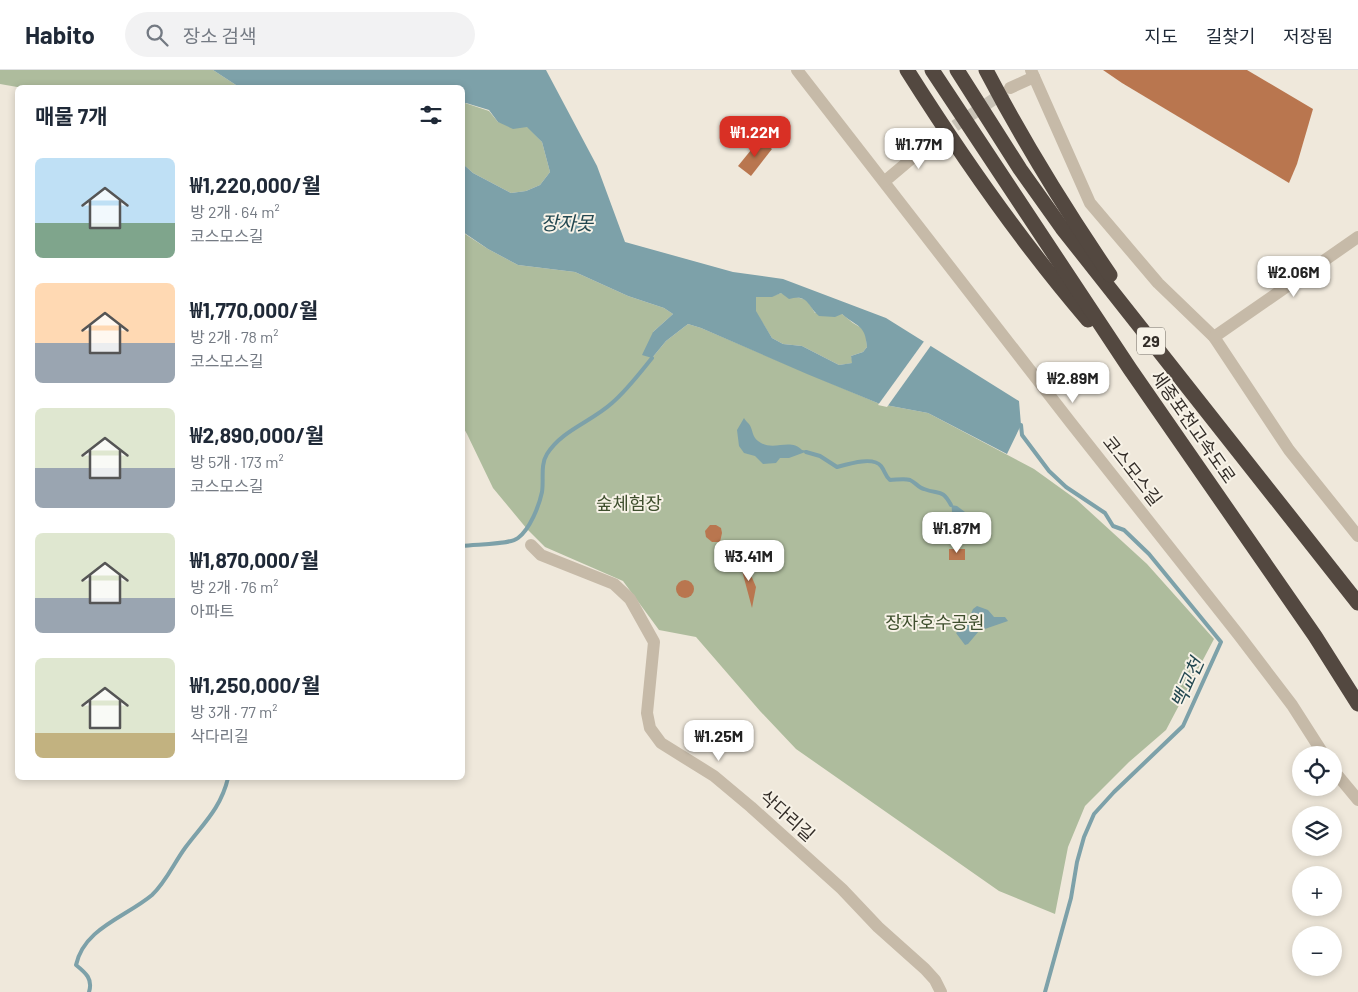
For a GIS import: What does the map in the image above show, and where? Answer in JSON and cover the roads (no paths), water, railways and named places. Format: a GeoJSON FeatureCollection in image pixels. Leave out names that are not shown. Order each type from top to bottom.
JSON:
{"type":"FeatureCollection","features":[{"type":"Feature","properties":{"kind":"highway"},"geometry":{"type":"LineString","coordinates":[[907,70],[938,119],[997,204],[1062,290],[1130,369]]}},
{"type":"Feature","properties":{"kind":"highway","name":"세종포천고속도로"},"geometry":{"type":"LineString","coordinates":[[932,70],[1130,369],[1309,628],[1358,704]]}},
{"type":"Feature","properties":{"kind":"highway","name":"세종포천고속도로"},"geometry":{"type":"LineString","coordinates":[[957,70],[1020,169],[1062,228],[1358,603]]}},
{"type":"Feature","properties":{"kind":"highway"},"geometry":{"type":"LineString","coordinates":[[986,70],[1034,156],[1078,228],[1139,316],[1159,352]]}},
{"type":"Feature","properties":{"kind":"street","name":"코스모스길"},"geometry":{"type":"LineString","coordinates":[[797,70],[1071,423],[1238,634],[1292,705],[1318,746]]}},
{"type":"Feature","properties":{"kind":"street"},"geometry":{"type":"LineString","coordinates":[[1010,88],[1032,74],[1090,203],[1158,283],[1214,337],[1289,450],[1358,536]]}},
{"type":"Feature","properties":{"kind":"street"},"geometry":{"type":"LineString","coordinates":[[885,181],[936,138]]}},
{"type":"Feature","properties":{"kind":"street"},"geometry":{"type":"LineString","coordinates":[[1214,337],[1358,237]]}},
{"type":"Feature","properties":{"kind":"street","name":"삭다리길"},"geometry":{"type":"LineString","coordinates":[[531,545],[541,555],[614,584],[630,599],[654,642],[648,713],[650,728],[660,743],[714,776],[751,807],[842,889],[878,926],[925,969],[935,980],[940,992]]}},
{"type":"Feature","properties":{"kind":"street"},"geometry":{"type":"LineString","coordinates":[[1342,781],[1358,800]]}},
{"type":"Feature","properties":{"kind":"water","name":"장자못"},"geometry":{"type":"Polygon","coordinates":[[[213,70],[546,70],[597,166],[625,242],[733,272],[783,279],[886,318],[1019,401],[1021,425],[1007,454],[928,413],[880,404],[688,324],[666,341],[652,358],[642,355],[653,332],[673,314],[664,308],[628,296],[575,272],[518,265],[488,249],[465,233],[465,166],[473,173],[511,193],[526,191],[540,185],[550,172],[542,142],[527,127],[513,129],[498,122],[489,110],[466,103],[465,85],[236,85],[213,70]],[[781,293],[772,297],[756,297],[756,311],[772,338],[783,344],[802,346],[839,365],[852,363],[851,356],[863,352],[867,347],[860,327],[842,314],[835,317],[819,316],[807,302],[796,298],[789,299],[781,293]]]}},
{"type":"Feature","properties":{"kind":"water"},"geometry":{"type":"Polygon","coordinates":[[[744,418],[756,439],[764,444],[769,446],[792,445],[808,451],[789,458],[780,458],[776,463],[763,464],[755,456],[744,453],[739,446],[737,430],[744,418]]]}},
{"type":"Feature","properties":{"kind":"water"},"geometry":{"type":"Polygon","coordinates":[[[951,505],[957,506],[973,518],[975,528],[972,531],[966,533],[957,528],[952,519],[951,505]]]}},
{"type":"Feature","properties":{"kind":"water"},"geometry":{"type":"Polygon","coordinates":[[[977,606],[988,610],[994,617],[1005,617],[1008,621],[979,631],[965,645],[956,633],[967,623],[973,609],[977,606]]]}},
{"type":"Feature","properties":{"kind":"waterway"},"geometry":{"type":"LineString","coordinates":[[465,546],[507,542],[518,538],[522,534],[533,517],[541,498],[544,463],[547,454],[569,432],[604,410],[633,382],[652,358]]}},
{"type":"Feature","properties":{"kind":"waterway","name":"백교천"},"geometry":{"type":"LineString","coordinates":[[1021,425],[1022,435],[1049,471],[1066,487],[1105,513],[1113,526],[1124,530],[1149,554],[1221,642],[1183,726],[1114,792],[1094,814],[1084,837],[1077,862],[1071,898],[1045,992]]}},
{"type":"Feature","properties":{"kind":"waterway"},"geometry":{"type":"LineString","coordinates":[[806,452],[820,456],[837,467],[866,461],[877,463],[890,480],[910,480],[922,488],[942,494],[951,505]]}},
{"type":"Feature","properties":{"kind":"waterway"},"geometry":{"type":"LineString","coordinates":[[89,992],[90,983],[88,977],[76,965],[80,952],[97,932],[142,903],[157,890],[185,848],[216,807],[227,780]]}},
{"type":"Feature","properties":{"kind":"tunnel"},"geometry":{"type":"LineString","coordinates":[[940,136],[1006,91]]}},
{"type":"Feature","properties":{"kind":"park label","name":"숲체험장"},"geometry":{"type":"Point","coordinates":[629,504]}},
{"type":"Feature","properties":{"kind":"park label","name":"장자호수공원"},"geometry":{"type":"Point","coordinates":[935,623]}}]}
